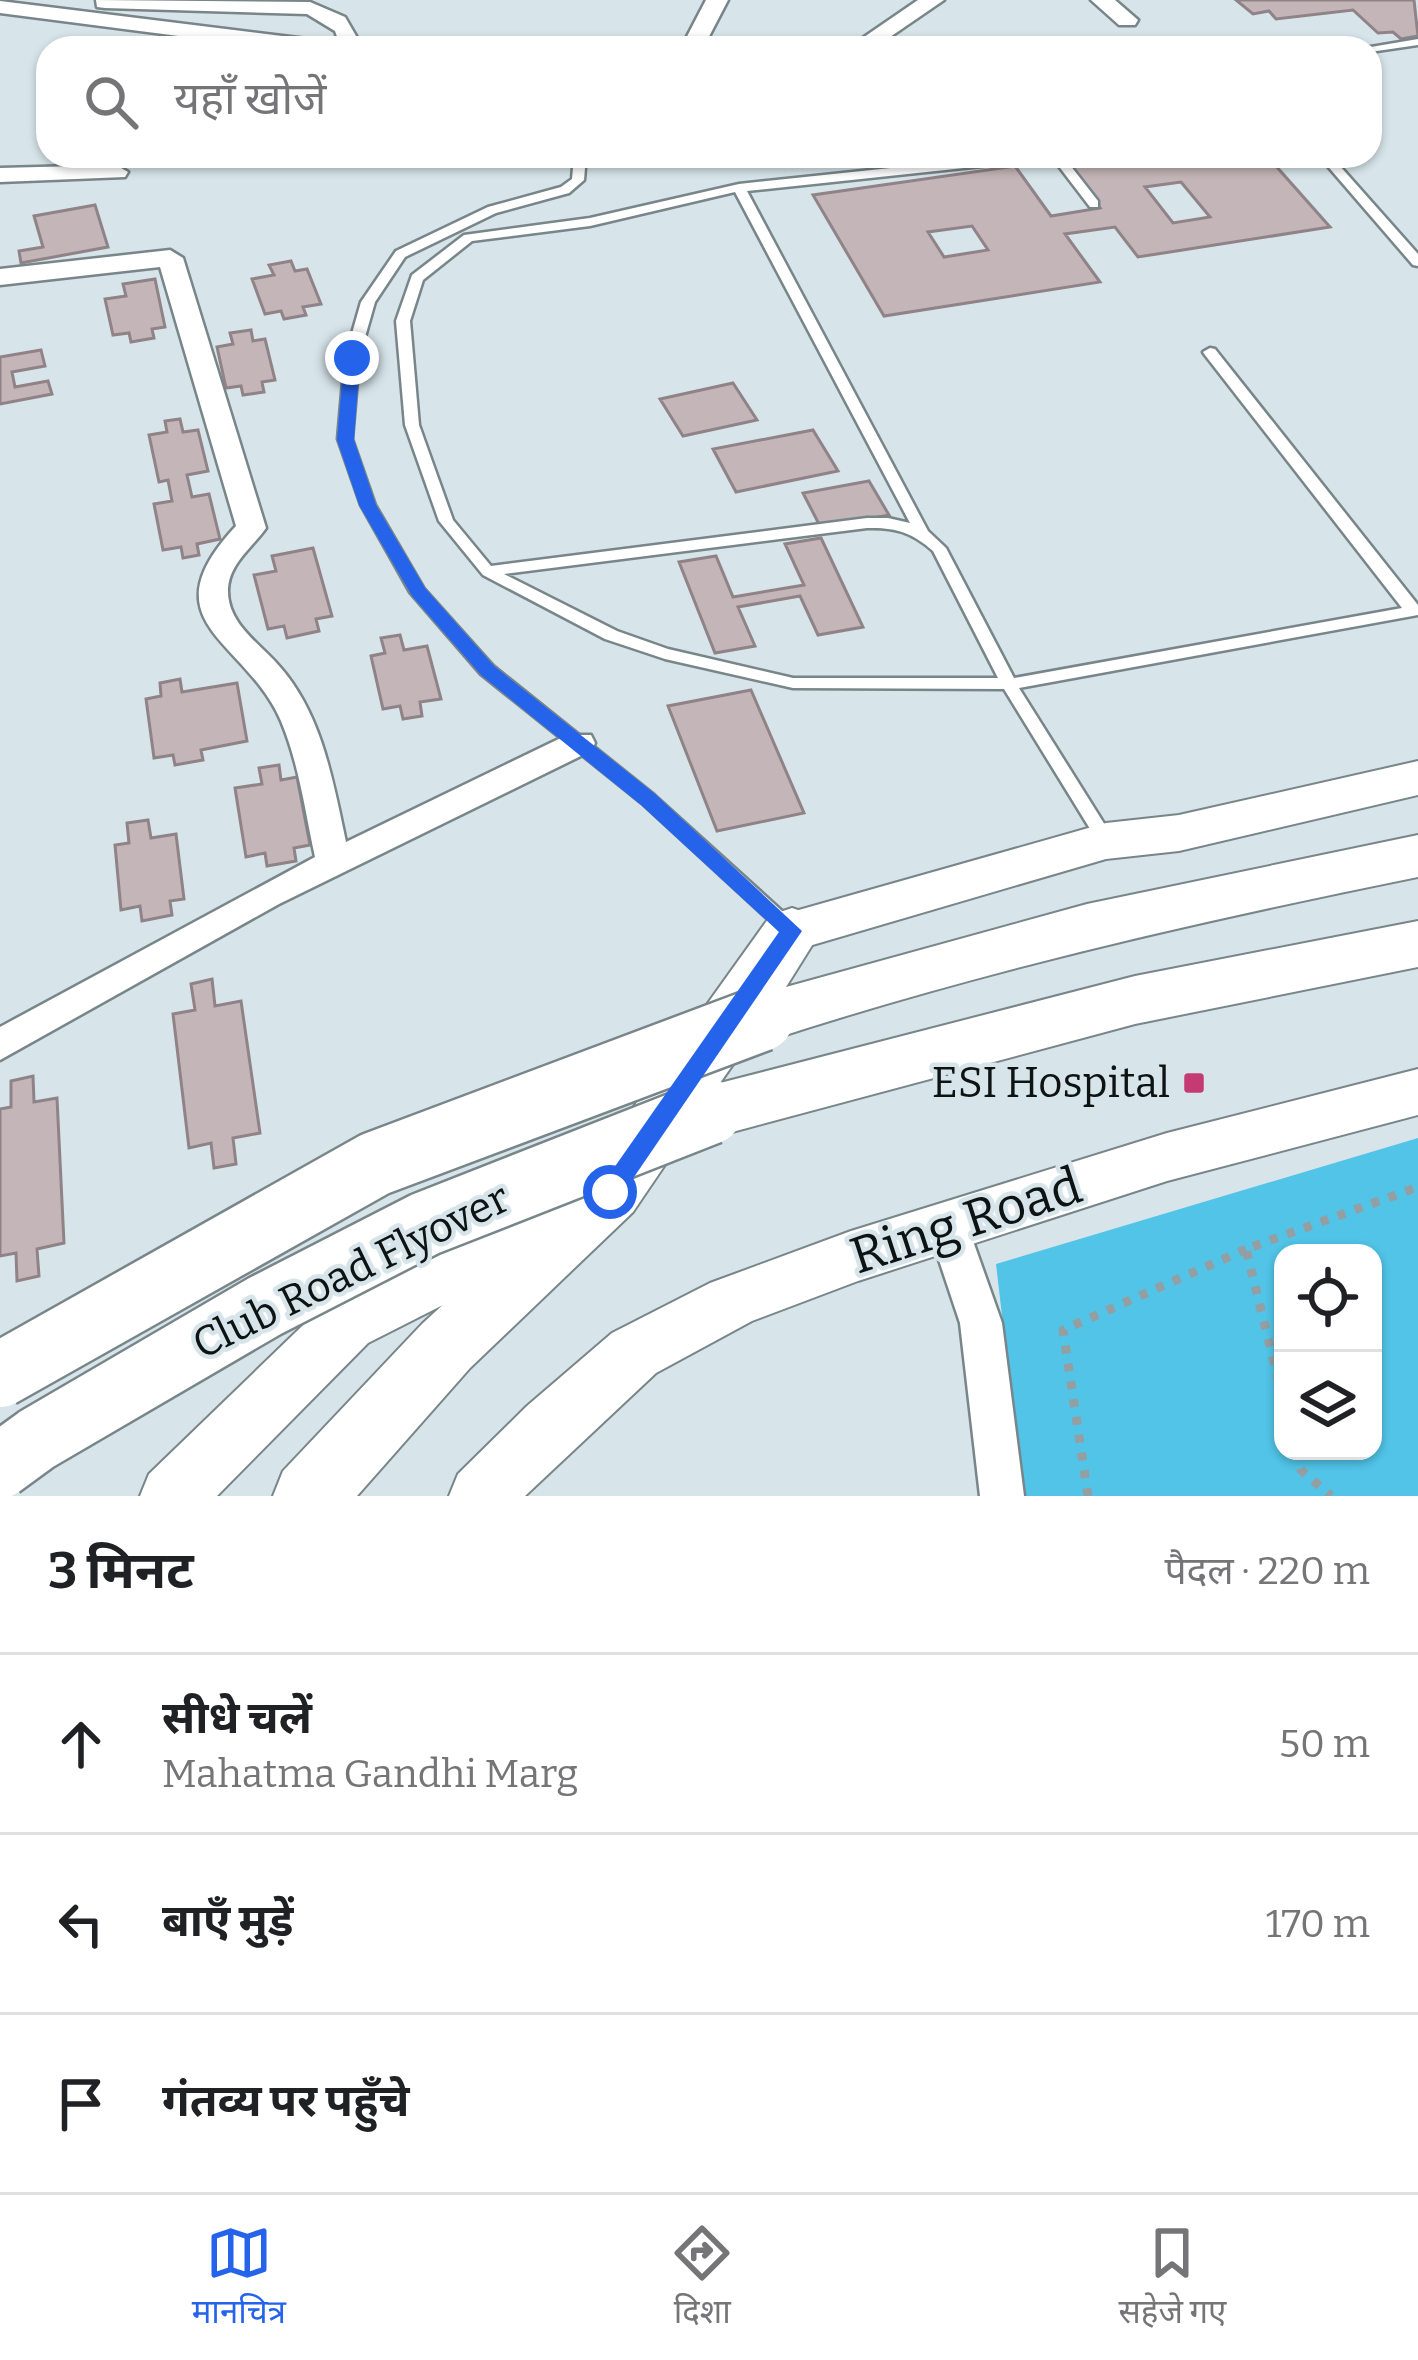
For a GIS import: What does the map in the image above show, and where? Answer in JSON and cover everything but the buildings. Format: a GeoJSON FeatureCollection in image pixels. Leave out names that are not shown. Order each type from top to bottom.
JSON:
{"type":"FeatureCollection","features":[{"type":"Feature","properties":{"kind":"main road"},"geometry":{"type":"LineString","coordinates":[[309,1496],[446,1346],[610,1192],[792,931],[1106,841],[1178,833],[1418,778]]}},
{"type":"Feature","properties":{"kind":"main road","name":"Club Road Flyover"},"geometry":{"type":"LineString","coordinates":[[0,1375],[375,1164],[761,1019],[876,980],[1153,910],[1418,856]]}},
{"type":"Feature","properties":{"kind":"main road","name":"Club Road Flyover"},"geometry":{"type":"LineString","coordinates":[[0,1466],[265,1306],[425,1224],[710,1112],[1135,1000],[1418,944]]}},
{"type":"Feature","properties":{"kind":"main road","name":"Ring Road"},"geometry":{"type":"LineString","coordinates":[[481,1496],[549,1427],[634,1354],[731,1303],[1167,1157],[1418,1092]]}},
{"type":"Feature","properties":{"kind":"main road"},"geometry":{"type":"LineString","coordinates":[[172,1496],[346,1324],[610,1192]]}},
{"type":"Feature","properties":{"kind":"street"},"geometry":{"type":"LineString","coordinates":[[698,36],[717,0]]}},
{"type":"Feature","properties":{"kind":"street"},"geometry":{"type":"LineString","coordinates":[[878,36],[933,0]]}},
{"type":"Feature","properties":{"kind":"street"},"geometry":{"type":"LineString","coordinates":[[1102,0],[1127,20]]}},
{"type":"Feature","properties":{"kind":"street"},"geometry":{"type":"LineString","coordinates":[[0,7],[310,8],[333,16],[350,36]]}},
{"type":"Feature","properties":{"kind":"street"},"geometry":{"type":"LineString","coordinates":[[99,7],[257,36]]}},
{"type":"Feature","properties":{"kind":"street"},"geometry":{"type":"LineString","coordinates":[[0,176],[116,172]]}},
{"type":"Feature","properties":{"kind":"street"},"geometry":{"type":"LineString","coordinates":[[0,278],[170,258],[251,528],[216,566],[214,606],[232,634],[274,680],[305,738],[333,862]]}},
{"type":"Feature","properties":{"kind":"street"},"geometry":{"type":"LineString","coordinates":[[0,1045],[267,895],[579,742]]}},
{"type":"Feature","properties":{"kind":"street"},"geometry":{"type":"LineString","coordinates":[[948,1227],[981,1322],[1002,1496]]}},
{"type":"Feature","properties":{"kind":"lane"},"geometry":{"type":"LineString","coordinates":[[1382,47],[1418,42]]}},
{"type":"Feature","properties":{"kind":"lane"},"geometry":{"type":"LineString","coordinates":[[579,168],[578,180],[565,190],[492,209],[400,254],[368,302],[357,340],[345,440],[368,505],[418,592],[487,670],[579,742],[792,931]]}},
{"type":"Feature","properties":{"kind":"lane"},"geometry":{"type":"LineString","coordinates":[[926,168],[740,188],[590,222],[468,238],[418,278],[403,321],[412,425],[446,521],[488,572],[611,635],[665,654],[793,683],[1009,684],[1415,611],[1210,352]]}},
{"type":"Feature","properties":{"kind":"lane"},"geometry":{"type":"LineString","coordinates":[[1066,168],[1094,204]]}},
{"type":"Feature","properties":{"kind":"lane"},"geometry":{"type":"LineString","coordinates":[[1336,168],[1418,262]]}},
{"type":"Feature","properties":{"kind":"lane"},"geometry":{"type":"LineString","coordinates":[[740,188],[921,530],[939,548],[1009,684],[1106,841]]}},
{"type":"Feature","properties":{"kind":"lane"},"geometry":{"type":"LineString","coordinates":[[488,572],[867,523],[892,522],[921,530]]}},
{"type":"Feature","properties":{"kind":"path"},"geometry":{"type":"LineString","coordinates":[[1088,1496],[1063,1330],[1246,1249],[1418,1187]]}},
{"type":"Feature","properties":{"kind":"path"},"geometry":{"type":"LineString","coordinates":[[1246,1249],[1274,1363]]}},
{"type":"Feature","properties":{"kind":"path"},"geometry":{"type":"LineString","coordinates":[[1298,1460],[1301,1470],[1331,1496]]}},
{"type":"Feature","properties":{"kind":"shaded area"},"geometry":{"type":"Polygon","coordinates":[[[1418,1138],[1418,1496],[1023,1496],[996,1264],[1418,1138]]]}},
{"type":"Feature","properties":{"kind":"place","name":"ESI Hospital"},"geometry":{"type":"Point","coordinates":[1194,1083]}},
{"type":"Feature","properties":{"kind":"route"},"geometry":{"type":"LineString","coordinates":[[352,358],[345,440],[368,505],[418,592],[487,670],[648,800],[792,931],[610,1192]]}}]}
